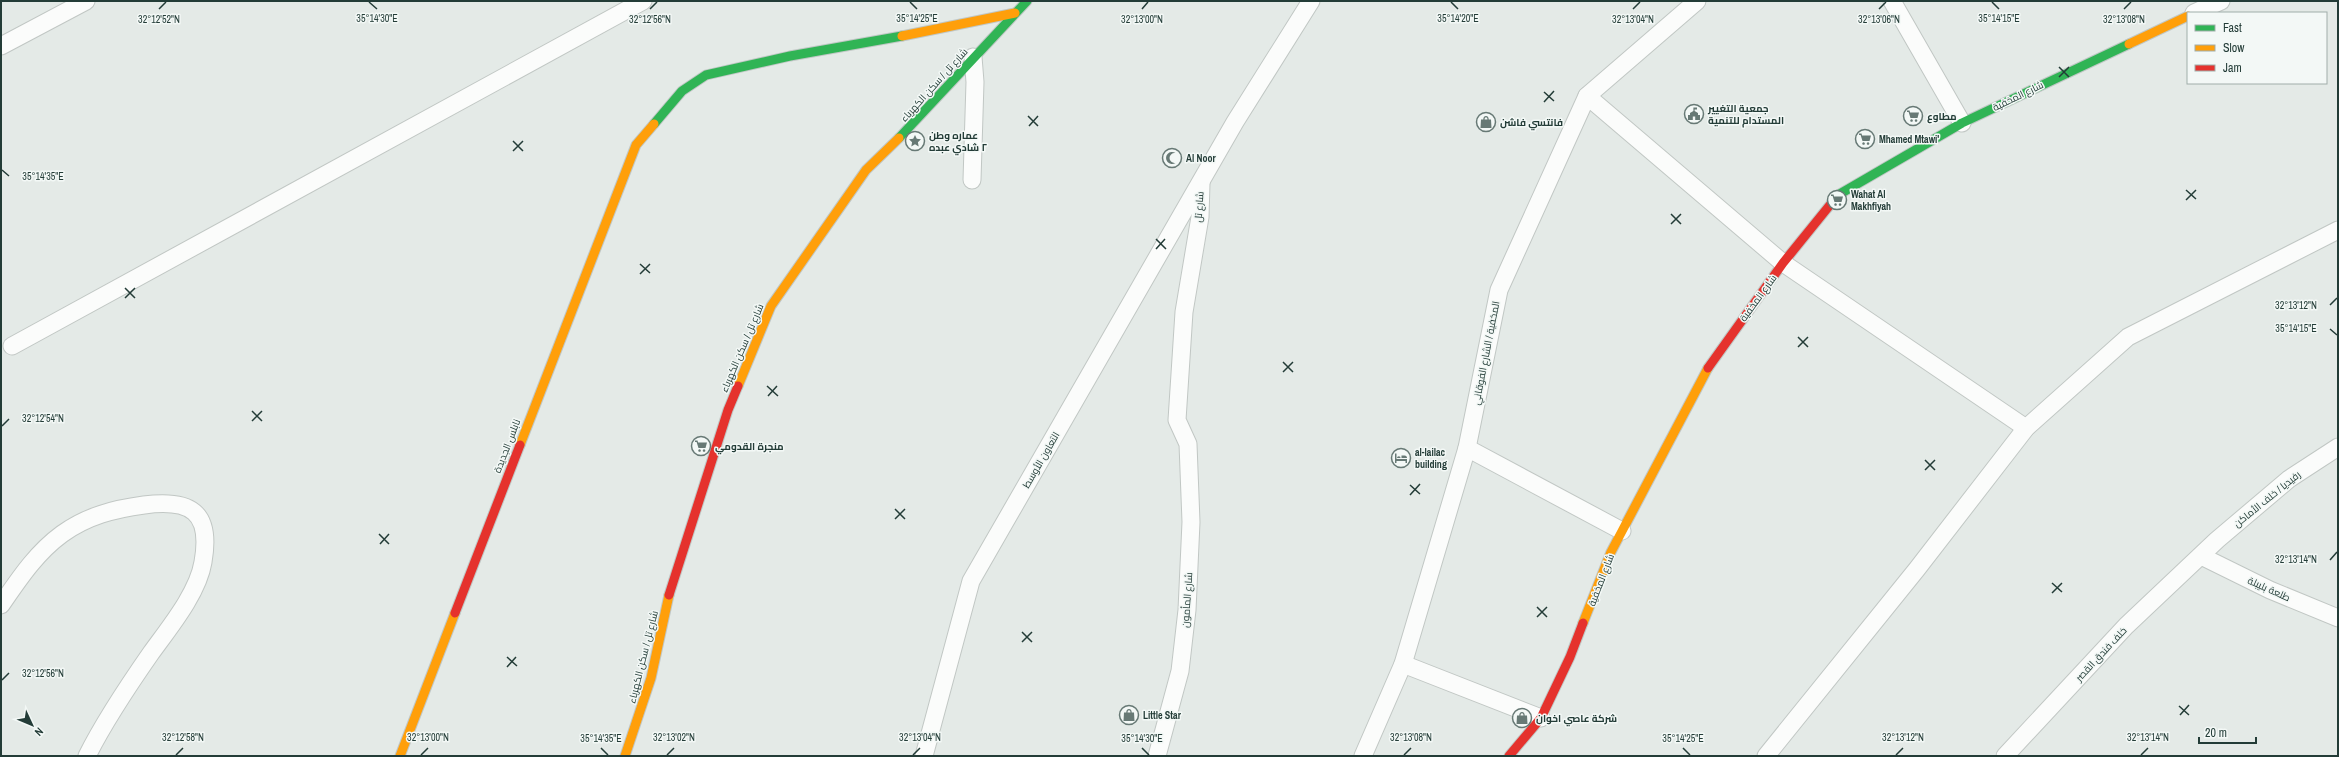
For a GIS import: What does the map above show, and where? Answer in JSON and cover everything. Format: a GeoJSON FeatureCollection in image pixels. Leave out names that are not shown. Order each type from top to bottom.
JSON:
{"type":"FeatureCollection","features":[{"type":"Feature","properties":{"kind":"street"},"geometry":{"type":"LineString","coordinates":[[1,46],[86,1]]}},
{"type":"Feature","properties":{"kind":"street"},"geometry":{"type":"LineString","coordinates":[[12,346],[643,1]]}},
{"type":"Feature","properties":{"kind":"street","name":"شارع تل / سكن الكهرباء"},"geometry":{"type":"LineString","coordinates":[[625,756],[652,671],[669,594],[728,410],[771,306],[866,170],[920,117],[974,56],[1027,1]]}},
{"type":"Feature","properties":{"kind":"street","name":"شارع تل"},"geometry":{"type":"LineString","coordinates":[[1188,440],[1177,420],[1184,312],[1200,217],[1201,181],[1235,122],[1311,1]]}},
{"type":"Feature","properties":{"kind":"street","name":"المخفية / الشارع الفوقاني"},"geometry":{"type":"LineString","coordinates":[[1363,756],[1403,664],[1468,448],[1499,290],[1587,96],[1697,1]]}},
{"type":"Feature","properties":{"kind":"street"},"geometry":{"type":"LineString","coordinates":[[1892,1],[1962,123]]}},
{"type":"Feature","properties":{"kind":"street"},"geometry":{"type":"LineString","coordinates":[[2196,12],[2221,1]]}},
{"type":"Feature","properties":{"kind":"street","name":"نابلس الجديدة"},"geometry":{"type":"LineString","coordinates":[[400,756],[636,145],[682,91],[706,75],[790,56],[944,29],[1015,13]]}},
{"type":"Feature","properties":{"kind":"street","name":"شارع المخفية"},"geometry":{"type":"LineString","coordinates":[[1509,756],[1541,718],[1570,657],[1611,552],[1712,360],[1783,263],[1838,195],[1962,123],[2187,16]]}},
{"type":"Feature","properties":{"kind":"street"},"geometry":{"type":"LineString","coordinates":[[972,180],[975,82],[974,56]]}},
{"type":"Feature","properties":{"kind":"street"},"geometry":{"type":"LineString","coordinates":[[1587,96],[1783,263],[2026,428]]}},
{"type":"Feature","properties":{"kind":"street","name":"التعاون الأوسط"},"geometry":{"type":"LineString","coordinates":[[924,756],[971,581],[1201,181]]}},
{"type":"Feature","properties":{"kind":"street"},"geometry":{"type":"LineString","coordinates":[[1766,756],[1917,569],[2026,428],[2128,337],[2338,230]]}},
{"type":"Feature","properties":{"kind":"street","name":"شارع المأمون"},"geometry":{"type":"LineString","coordinates":[[1158,756],[1177,684],[1187,610],[1191,522],[1188,440]]}},
{"type":"Feature","properties":{"kind":"street","name":"رفيديا / خلف الأماكن"},"geometry":{"type":"LineString","coordinates":[[2200,556],[2290,479],[2338,447]]}},
{"type":"Feature","properties":{"kind":"street"},"geometry":{"type":"LineString","coordinates":[[1468,448],[1622,531]]}},
{"type":"Feature","properties":{"kind":"street"},"geometry":{"type":"LineString","coordinates":[[1,605],[41,551],[62,534],[89,518],[128,507],[168,502],[187,507],[201,522],[205,535],[204,556],[196,582],[170,625],[112,711],[87,756]]}},
{"type":"Feature","properties":{"kind":"street","name":"طلعة بليبلة"},"geometry":{"type":"LineString","coordinates":[[2200,556],[2270,590],[2338,618]]}},
{"type":"Feature","properties":{"kind":"street","name":"خلف فندق القصر"},"geometry":{"type":"LineString","coordinates":[[2005,756],[2126,626],[2200,556]]}},
{"type":"Feature","properties":{"kind":"street"},"geometry":{"type":"LineString","coordinates":[[1403,664],[1541,718]]}},
{"type":"Feature","properties":{"kind":"traffic: fast"},"geometry":{"type":"LineString","coordinates":[[899,138],[1027,1]]}},
{"type":"Feature","properties":{"kind":"traffic: fast"},"geometry":{"type":"LineString","coordinates":[[654,124],[682,91],[706,75],[790,56],[902,36]]}},
{"type":"Feature","properties":{"kind":"traffic: fast"},"geometry":{"type":"LineString","coordinates":[[1834,200],[1838,195],[1962,123],[2129,44]]}},
{"type":"Feature","properties":{"kind":"traffic: slow"},"geometry":{"type":"LineString","coordinates":[[902,36],[1015,13]]}},
{"type":"Feature","properties":{"kind":"traffic: slow"},"geometry":{"type":"LineString","coordinates":[[2129,44],[2187,16]]}},
{"type":"Feature","properties":{"kind":"traffic: slow"},"geometry":{"type":"LineString","coordinates":[[520,445],[636,145],[654,124]]}},
{"type":"Feature","properties":{"kind":"traffic: slow"},"geometry":{"type":"LineString","coordinates":[[738,386],[771,306],[866,170],[899,138]]}},
{"type":"Feature","properties":{"kind":"traffic: slow"},"geometry":{"type":"LineString","coordinates":[[1583,623],[1611,552],[1708,368]]}},
{"type":"Feature","properties":{"kind":"traffic: slow"},"geometry":{"type":"LineString","coordinates":[[625,756],[651,678],[669,595]]}},
{"type":"Feature","properties":{"kind":"traffic: slow"},"geometry":{"type":"LineString","coordinates":[[400,756],[455,613]]}},
{"type":"Feature","properties":{"kind":"traffic: jam"},"geometry":{"type":"LineString","coordinates":[[1708,368],[1783,263],[1834,200]]}},
{"type":"Feature","properties":{"kind":"traffic: jam"},"geometry":{"type":"LineString","coordinates":[[669,595],[728,410],[738,386]]}},
{"type":"Feature","properties":{"kind":"traffic: jam"},"geometry":{"type":"LineString","coordinates":[[455,613],[520,445]]}},
{"type":"Feature","properties":{"kind":"traffic: jam"},"geometry":{"type":"LineString","coordinates":[[1509,756],[1541,718],[1570,657],[1583,623]]}},
{"type":"Feature","properties":{"kind":"place","name":"جمعية التغيير المستدام للتنمية"},"geometry":{"type":"Point","coordinates":[1694,114]}},
{"type":"Feature","properties":{"kind":"place","name":"مطاوع"},"geometry":{"type":"Point","coordinates":[1913,116]}},
{"type":"Feature","properties":{"kind":"place","name":"فانتسي فاشن"},"geometry":{"type":"Point","coordinates":[1486,122]}},
{"type":"Feature","properties":{"kind":"place","name":"Mhamed Mtawi'"},"geometry":{"type":"Point","coordinates":[1865,139]}},
{"type":"Feature","properties":{"kind":"place","name":"عماره وطن ٢ شادي عبده"},"geometry":{"type":"Point","coordinates":[915,141]}},
{"type":"Feature","properties":{"kind":"place","name":"Al Noor"},"geometry":{"type":"Point","coordinates":[1172,158]}},
{"type":"Feature","properties":{"kind":"place","name":"Wahat Al Makhfiyah"},"geometry":{"type":"Point","coordinates":[1837,200]}},
{"type":"Feature","properties":{"kind":"place","name":"منجرة القدومي"},"geometry":{"type":"Point","coordinates":[701,446]}},
{"type":"Feature","properties":{"kind":"place","name":"al-lailac building"},"geometry":{"type":"Point","coordinates":[1401,458]}},
{"type":"Feature","properties":{"kind":"place","name":"Little Star"},"geometry":{"type":"Point","coordinates":[1129,715]}},
{"type":"Feature","properties":{"kind":"place","name":"شركة عاصي اخوان"},"geometry":{"type":"Point","coordinates":[1522,718]}}]}
